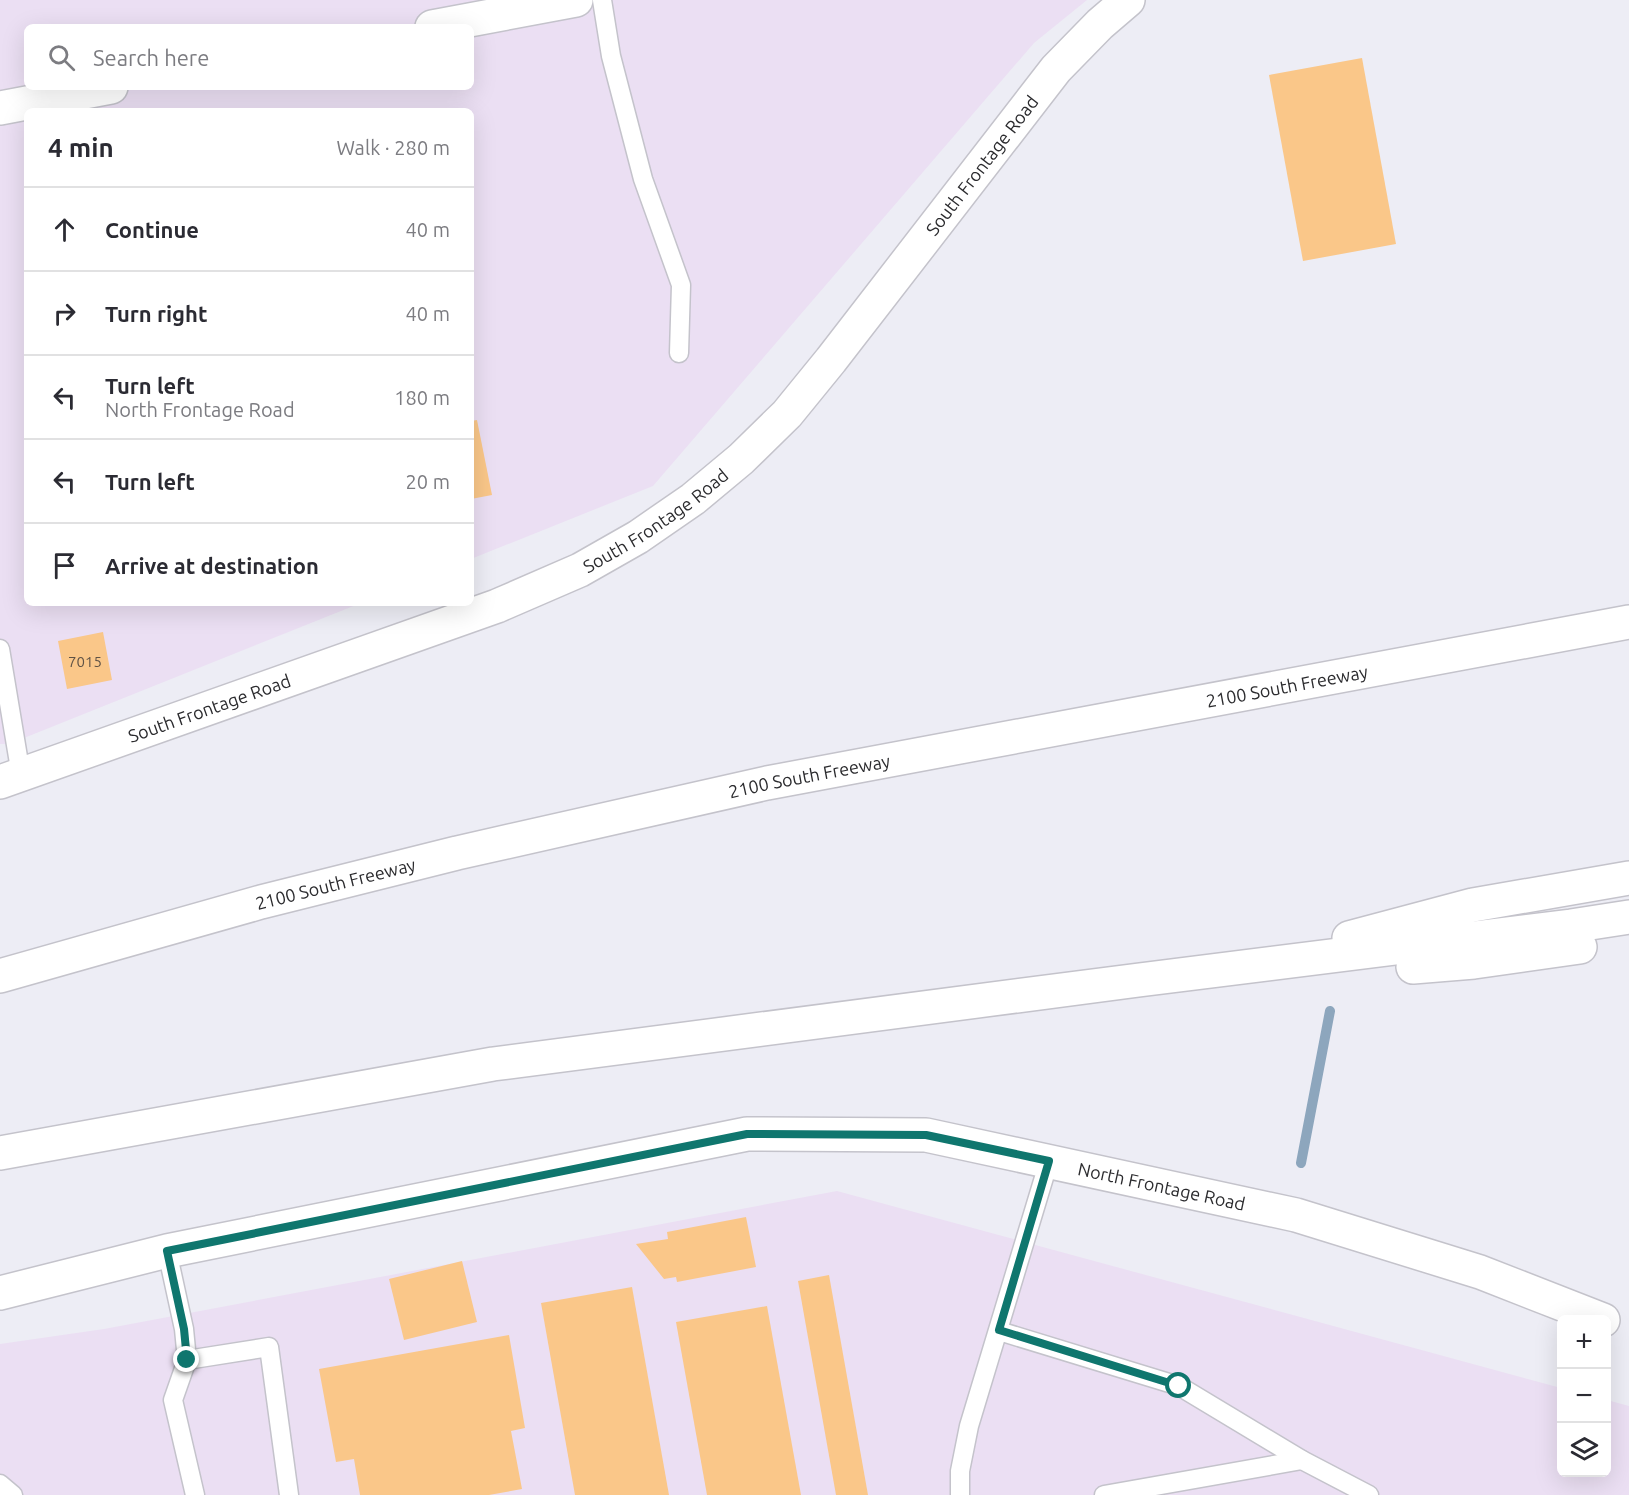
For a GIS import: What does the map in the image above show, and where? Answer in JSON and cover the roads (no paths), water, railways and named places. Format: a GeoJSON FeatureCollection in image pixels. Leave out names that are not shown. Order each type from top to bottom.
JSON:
{"type":"FeatureCollection","features":[{"type":"Feature","properties":{"kind":"main road"},"geometry":{"type":"LineString","coordinates":[[448,24],[576,0]]}},
{"type":"Feature","properties":{"kind":"main road","name":"South Frontage Road"},"geometry":{"type":"LineString","coordinates":[[11,778],[497,606],[580,570],[638,537],[684,505],[741,459],[787,414],[1056,69],[1100,24],[1128,0]]}},
{"type":"Feature","properties":{"kind":"main road"},"geometry":{"type":"LineString","coordinates":[[0,108],[95,90]]}},
{"type":"Feature","properties":{"kind":"main road"},"geometry":{"type":"LineString","coordinates":[[1486,649],[1629,602]]}},
{"type":"Feature","properties":{"kind":"main road","name":"2100 South Freeway"},"geometry":{"type":"LineString","coordinates":[[0,976],[261,902],[457,853],[767,783],[1629,622]]}},
{"type":"Feature","properties":{"kind":"main road"},"geometry":{"type":"LineString","coordinates":[[1486,649],[1542,648],[1629,640]]}},
{"type":"Feature","properties":{"kind":"main road"},"geometry":{"type":"LineString","coordinates":[[1277,963],[1392,925],[1473,905],[1629,878]]}},
{"type":"Feature","properties":{"kind":"main road"},"geometry":{"type":"LineString","coordinates":[[0,1153],[493,1064],[1629,917]]}},
{"type":"Feature","properties":{"kind":"main road"},"geometry":{"type":"LineString","coordinates":[[1277,963],[1355,967],[1424,966],[1484,961],[1629,940]]}},
{"type":"Feature","properties":{"kind":"main road","name":"North Frontage Road"},"geometry":{"type":"LineString","coordinates":[[0,1293],[167,1251],[747,1134],[926,1135],[1296,1215],[1480,1272],[1592,1315]]}},
{"type":"Feature","properties":{"kind":"main road","name":"North Frontage Road"},"geometry":{"type":"LineString","coordinates":[[1611,1322],[1629,1329]]}},
{"type":"Feature","properties":{"kind":"lane"},"geometry":{"type":"LineString","coordinates":[[602,0],[611,56],[643,179],[681,285],[679,353]]}},
{"type":"Feature","properties":{"kind":"lane"},"geometry":{"type":"LineString","coordinates":[[0,649],[11,778]]}},
{"type":"Feature","properties":{"kind":"lane"},"geometry":{"type":"LineString","coordinates":[[960,1495],[960,1471],[969,1426],[1049,1161]]}},
{"type":"Feature","properties":{"kind":"lane"},"geometry":{"type":"LineString","coordinates":[[167,1251],[184,1329],[187,1360],[173,1400],[195,1495]]}},
{"type":"Feature","properties":{"kind":"lane"},"geometry":{"type":"LineString","coordinates":[[999,1330],[1179,1386],[1302,1460],[1369,1495]]}},
{"type":"Feature","properties":{"kind":"lane"},"geometry":{"type":"LineString","coordinates":[[187,1360],[269,1347],[289,1495]]}},
{"type":"Feature","properties":{"kind":"lane"},"geometry":{"type":"LineString","coordinates":[[1104,1495],[1302,1460]]}},
{"type":"Feature","properties":{"kind":"lane"},"geometry":{"type":"LineString","coordinates":[[0,1484],[13,1495]]}},
{"type":"Feature","properties":{"kind":"waterway"},"geometry":{"type":"LineString","coordinates":[[1301,1163],[1330,1011]]}}]}
